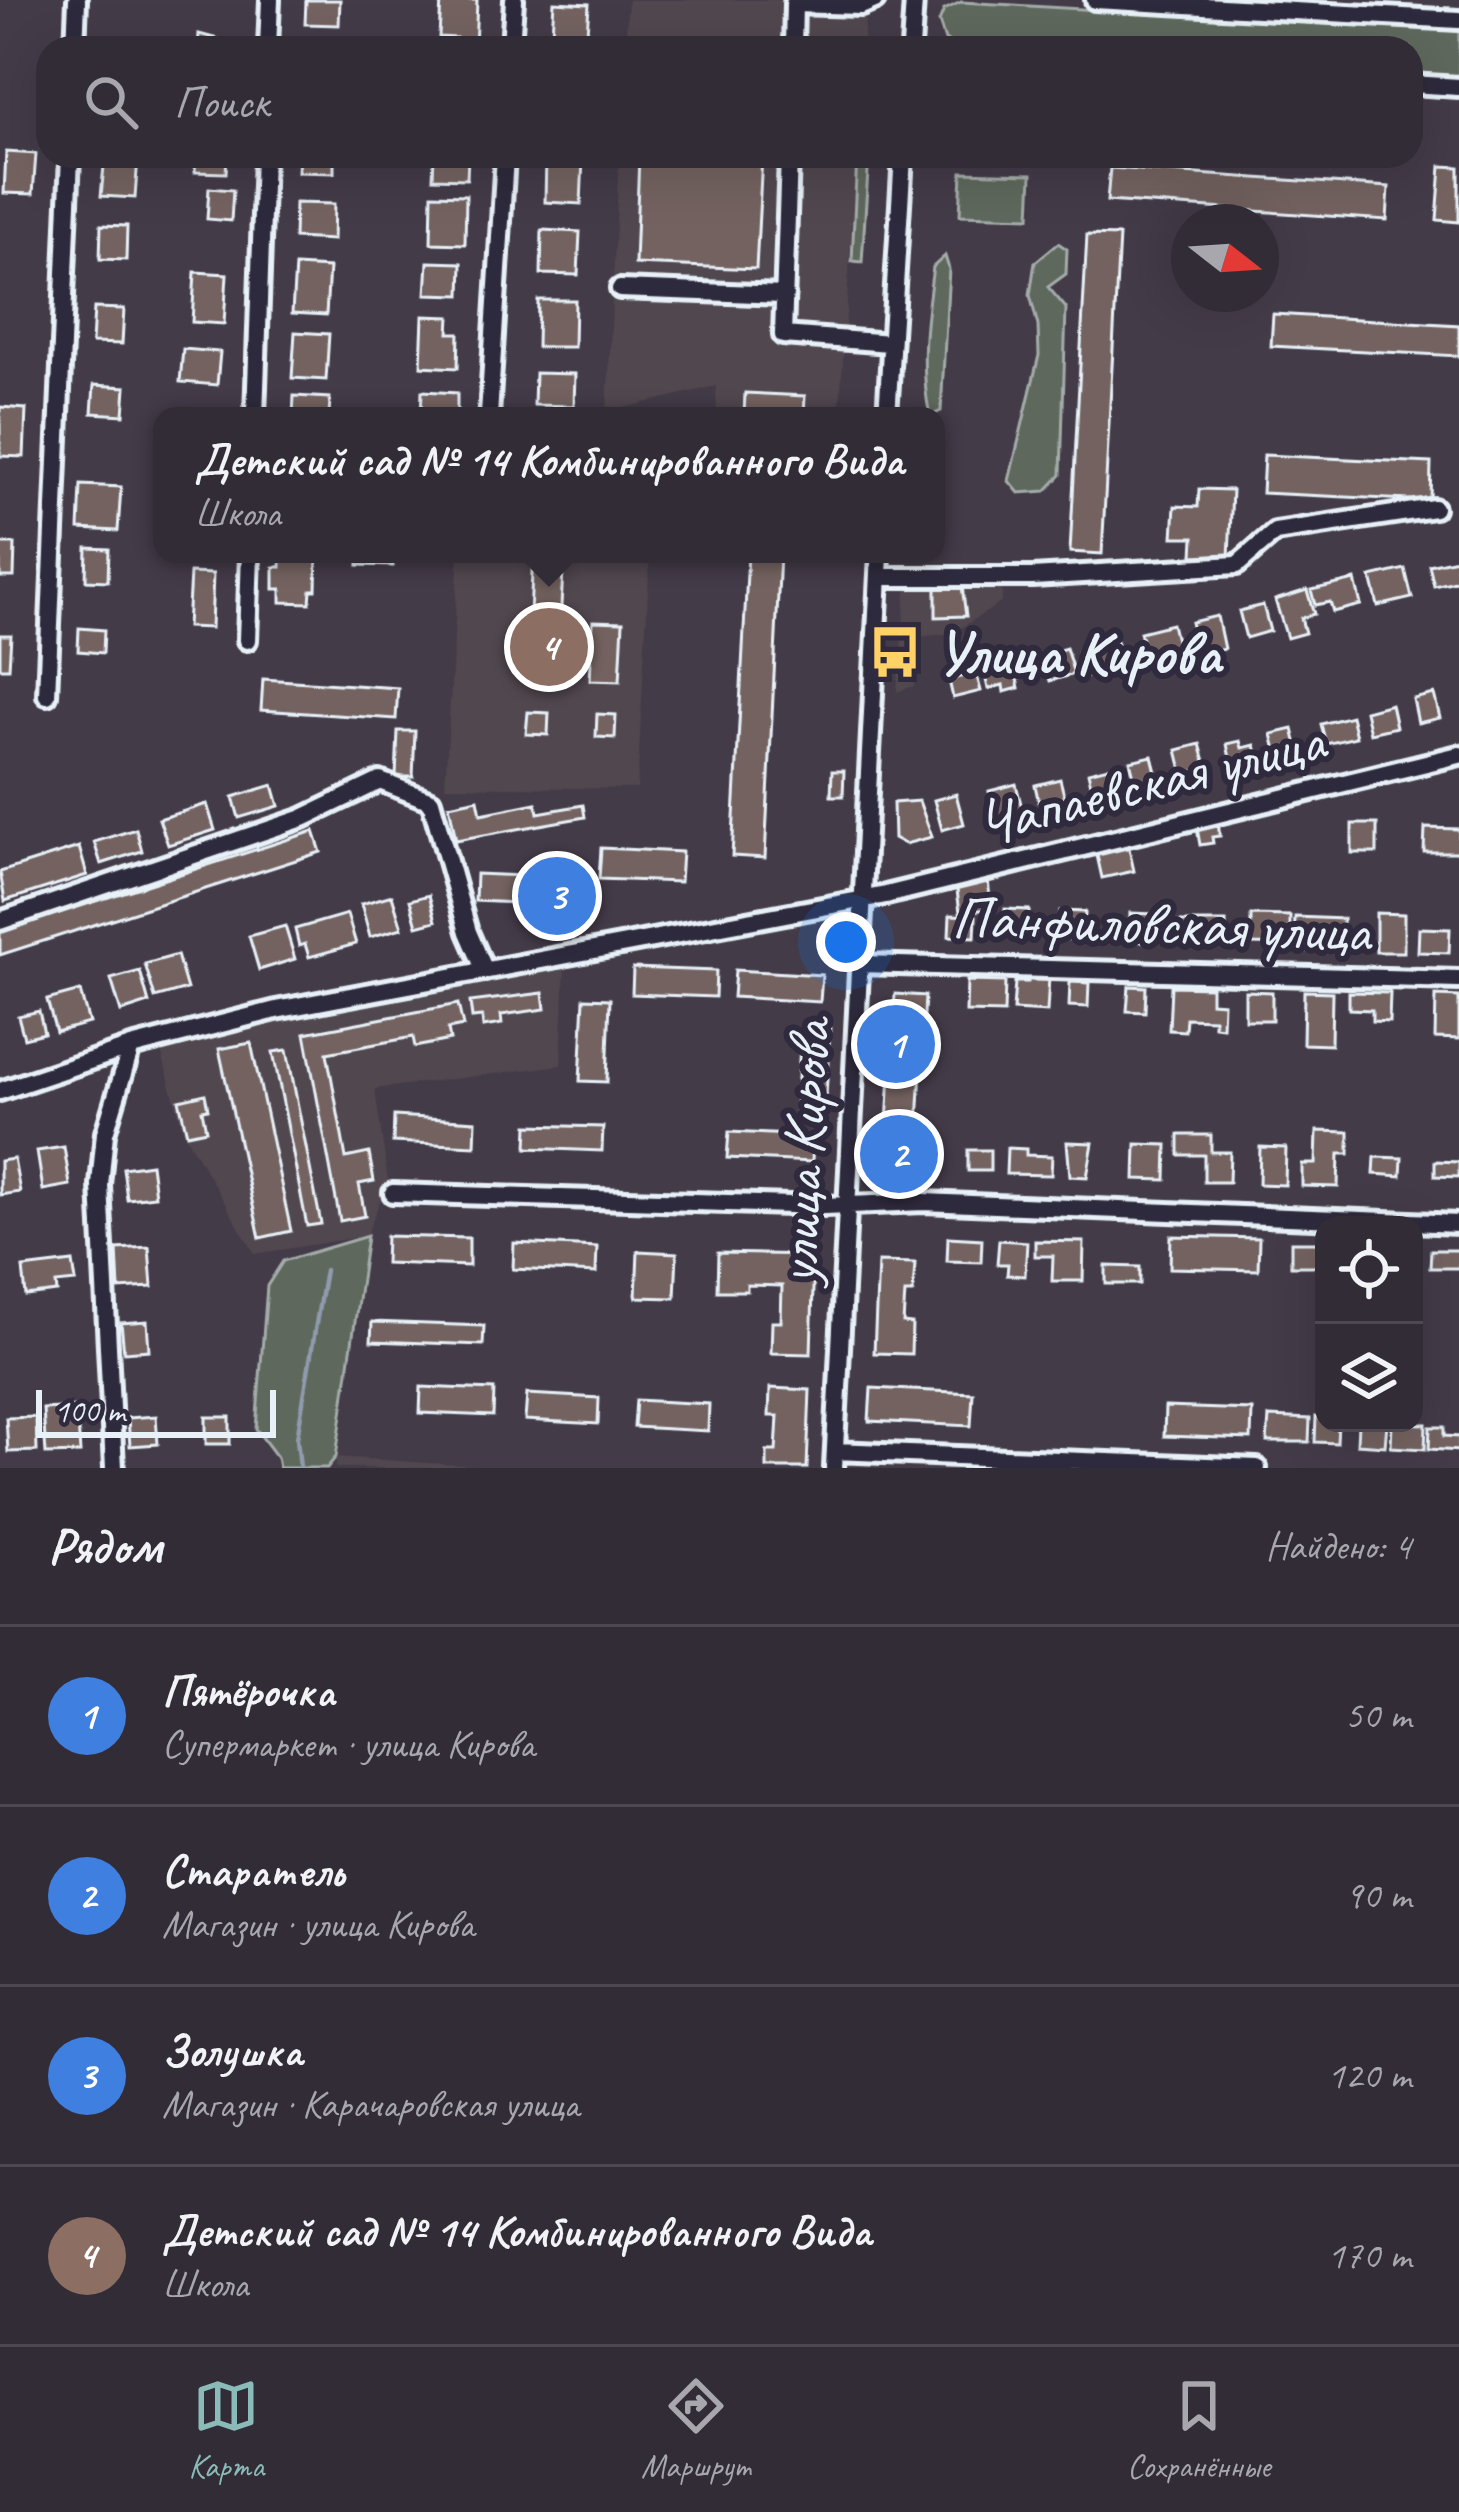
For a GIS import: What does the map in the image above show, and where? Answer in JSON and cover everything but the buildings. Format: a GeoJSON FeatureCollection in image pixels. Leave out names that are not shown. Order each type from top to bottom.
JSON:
{"type":"FeatureCollection","features":[{"type":"Feature","properties":{"kind":"street"},"geometry":{"type":"LineString","coordinates":[[76,36],[77,0]]}},
{"type":"Feature","properties":{"kind":"street"},"geometry":{"type":"LineString","coordinates":[[268,36],[270,0]]}},
{"type":"Feature","properties":{"kind":"street"},"geometry":{"type":"LineString","coordinates":[[512,36],[514,0]]}},
{"type":"Feature","properties":{"kind":"street"},"geometry":{"type":"LineString","coordinates":[[793,36],[794,4],[861,6],[875,0]]}},
{"type":"Feature","properties":{"kind":"street"},"geometry":{"type":"LineString","coordinates":[[912,36],[914,0]]}},
{"type":"Feature","properties":{"kind":"street"},"geometry":{"type":"LineString","coordinates":[[1094,0],[1459,20]]}},
{"type":"Feature","properties":{"kind":"street"},"geometry":{"type":"LineString","coordinates":[[1423,85],[1459,87]]}},
{"type":"Feature","properties":{"kind":"street"},"geometry":{"type":"LineString","coordinates":[[47,695],[69,168]]}},
{"type":"Feature","properties":{"kind":"street"},"geometry":{"type":"LineString","coordinates":[[255,407],[264,168]]}},
{"type":"Feature","properties":{"kind":"street"},"geometry":{"type":"LineString","coordinates":[[490,407],[504,168]]}},
{"type":"Feature","properties":{"kind":"street"},"geometry":{"type":"LineString","coordinates":[[789,168],[783,335],[890,343]]}},
{"type":"Feature","properties":{"kind":"street"},"geometry":{"type":"LineString","coordinates":[[887,407],[902,168]]}},
{"type":"Feature","properties":{"kind":"street"},"geometry":{"type":"LineString","coordinates":[[620,289],[784,295]]}},
{"type":"Feature","properties":{"kind":"street"},"geometry":{"type":"LineString","coordinates":[[879,577],[1032,577],[1237,565],[1275,532],[1434,508]]}},
{"type":"Feature","properties":{"kind":"street"},"geometry":{"type":"LineString","coordinates":[[247,640],[250,563]]}},
{"type":"Feature","properties":{"kind":"street","name":"улица Кирова"},"geometry":{"type":"LineString","coordinates":[[834,1459],[880,563]]}},
{"type":"Feature","properties":{"kind":"street","name":"Чапаевская улица"},"geometry":{"type":"LineString","coordinates":[[0,1091],[131,1047],[276,1010],[863,899],[1459,755]]}},
{"type":"Feature","properties":{"kind":"street"},"geometry":{"type":"LineString","coordinates":[[0,921],[303,818],[380,781],[431,801],[468,932],[485,971]]}},
{"type":"Feature","properties":{"kind":"street","name":"Панфиловская улица"},"geometry":{"type":"LineString","coordinates":[[860,964],[1459,980]]}},
{"type":"Feature","properties":{"kind":"street"},"geometry":{"type":"LineString","coordinates":[[114,1468],[100,1185],[105,1133],[131,1047]]}},
{"type":"Feature","properties":{"kind":"street"},"geometry":{"type":"LineString","coordinates":[[393,1193],[924,1202],[1459,1224]]}},
{"type":"Feature","properties":{"kind":"street"},"geometry":{"type":"LineString","coordinates":[[834,1459],[1257,1468]]}},
{"type":"Feature","properties":{"kind":"shaded area"},"geometry":{"type":"Polygon","coordinates":[[[628,0],[860,0],[865,19],[864,36],[626,36],[628,0]]]}},
{"type":"Feature","properties":{"kind":"shaded area"},"geometry":{"type":"Polygon","coordinates":[[[618,168],[856,168],[840,407],[717,407],[716,386],[628,407],[607,407],[618,168]]]}},
{"type":"Feature","properties":{"kind":"shaded area"},"geometry":{"type":"Polygon","coordinates":[[[458,563],[650,563],[637,789],[445,786],[458,563]]]}},
{"type":"Feature","properties":{"kind":"shaded area"},"geometry":{"type":"Polygon","coordinates":[[[907,582],[1002,582],[1002,602],[953,633],[919,637],[914,686],[897,692],[907,582]]]}},
{"type":"Feature","properties":{"kind":"shaded area"},"geometry":{"type":"Polygon","coordinates":[[[565,965],[561,1065],[375,1089],[388,1181],[366,1236],[255,1254],[184,1134],[160,1047],[198,1034],[565,965]]]}},
{"type":"Feature","properties":{"kind":"shaded area"},"geometry":{"type":"Polygon","coordinates":[[[336,1457],[506,1468],[336,1468],[336,1457]]]}},
{"type":"Feature","properties":{"kind":"green space"},"geometry":{"type":"Polygon","coordinates":[[[961,2],[1459,31],[1459,79],[1423,77],[1423,36],[944,36],[939,22],[944,10],[961,2]]]}},
{"type":"Feature","properties":{"kind":"green space"},"geometry":{"type":"Polygon","coordinates":[[[856,168],[868,168],[862,262],[852,261],[856,168]]]}},
{"type":"Feature","properties":{"kind":"green space"},"geometry":{"type":"Polygon","coordinates":[[[962,172],[1032,174],[1030,217],[960,215],[962,172]]]}},
{"type":"Feature","properties":{"kind":"green space"},"geometry":{"type":"Polygon","coordinates":[[[1058,243],[1067,249],[1066,274],[1048,287],[1066,308],[1061,475],[1046,491],[1019,493],[1009,481],[1039,355],[1030,295],[1035,262],[1058,243]]]}},
{"type":"Feature","properties":{"kind":"green space"},"geometry":{"type":"Polygon","coordinates":[[[945,256],[949,269],[941,407],[929,407],[925,379],[933,267],[945,256]]]}},
{"type":"Feature","properties":{"kind":"green space"},"geometry":{"type":"Polygon","coordinates":[[[367,1236],[336,1457],[327,1468],[279,1468],[277,1457],[256,1429],[267,1286],[283,1261],[367,1236]]]}},
{"type":"Feature","properties":{"kind":"waterway"},"geometry":{"type":"LineString","coordinates":[[300,1468],[297,1438],[325,1270]]}},
{"type":"Feature","properties":{"kind":"place","name":"Детский сад № 14 Комбинированного Вида"},"geometry":{"type":"Point","coordinates":[549,647]}},
{"type":"Feature","properties":{"kind":"place","name":"Улица Кирова"},"geometry":{"type":"Point","coordinates":[895,652]}},
{"type":"Feature","properties":{"kind":"place","name":"Золушка"},"geometry":{"type":"Point","coordinates":[557,896]}},
{"type":"Feature","properties":{"kind":"place","name":"Пятёрочка"},"geometry":{"type":"Point","coordinates":[896,1044]}},
{"type":"Feature","properties":{"kind":"place","name":"Старатель"},"geometry":{"type":"Point","coordinates":[899,1154]}}]}
